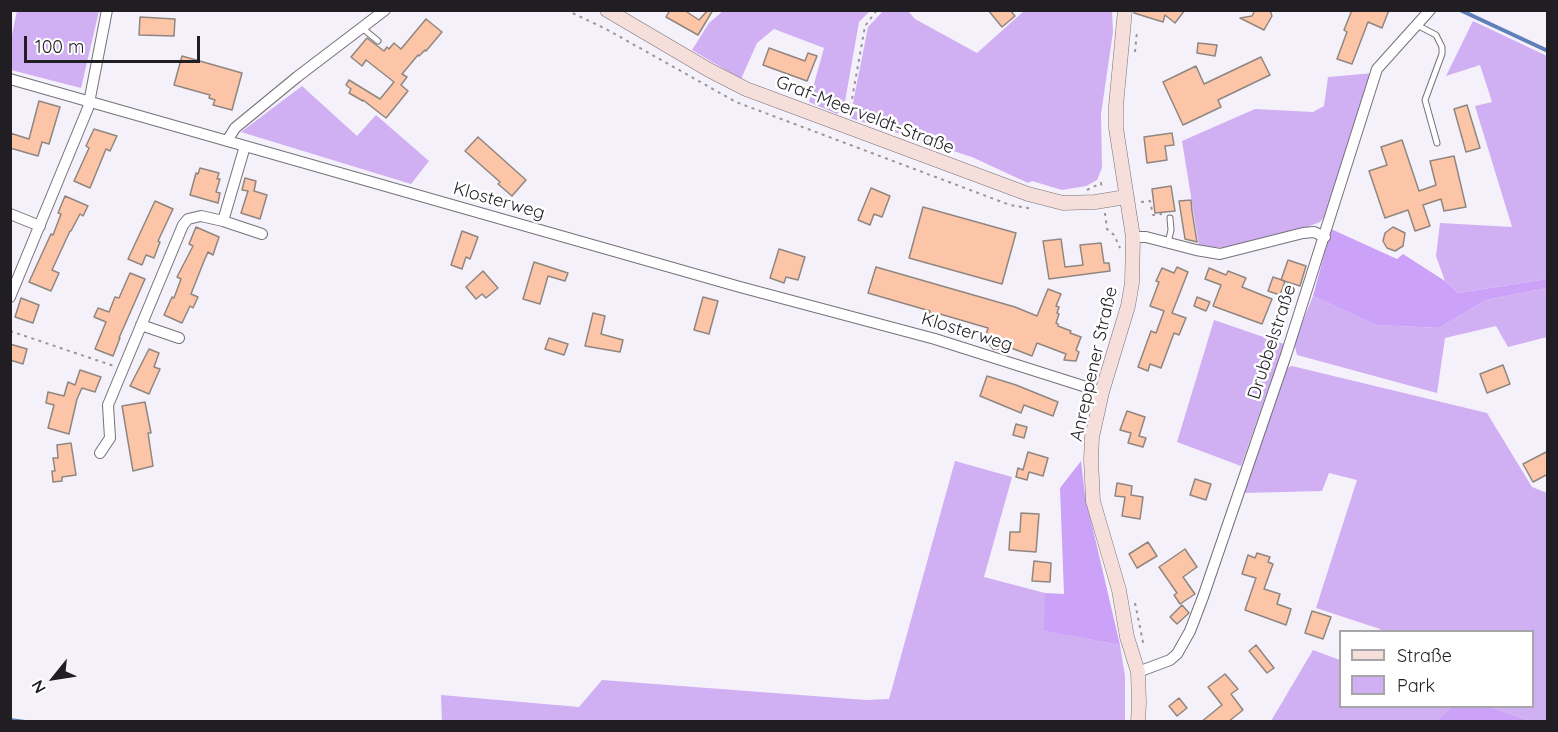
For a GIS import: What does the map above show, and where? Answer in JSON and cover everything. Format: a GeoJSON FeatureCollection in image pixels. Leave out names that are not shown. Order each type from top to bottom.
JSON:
{"type":"FeatureCollection","features":[{"type":"Feature","properties":{"kind":"main road","name":"Graf-Meerveldt-Straße"},"geometry":{"type":"LineString","coordinates":[[607,10],[728,81],[1033,196],[1063,203],[1131,200]]}},
{"type":"Feature","properties":{"kind":"main road","name":"Anreppener Straße"},"geometry":{"type":"LineString","coordinates":[[1125,10],[1116,128],[1118,151],[1131,200],[1130,294],[1102,392],[1092,437],[1091,467],[1093,501],[1119,590],[1127,637],[1143,670],[1138,722]]}},
{"type":"Feature","properties":{"kind":"street"},"geometry":{"type":"LineString","coordinates":[[10,297],[88,108],[107,10]]}},
{"type":"Feature","properties":{"kind":"street"},"geometry":{"type":"LineString","coordinates":[[227,141],[235,128],[385,10]]}},
{"type":"Feature","properties":{"kind":"street","name":"Drubbelstraße"},"geometry":{"type":"LineString","coordinates":[[1143,670],[1170,660],[1177,654],[1190,631],[1325,237],[1377,69],[1430,10]]}},
{"type":"Feature","properties":{"kind":"street","name":"Klosterweg"},"geometry":{"type":"LineString","coordinates":[[10,79],[729,284],[934,339],[1102,392]]}},
{"type":"Feature","properties":{"kind":"street"},"geometry":{"type":"LineString","coordinates":[[223,221],[245,146]]}},
{"type":"Feature","properties":{"kind":"street"},"geometry":{"type":"LineString","coordinates":[[10,214],[40,226]]}},
{"type":"Feature","properties":{"kind":"street"},"geometry":{"type":"LineString","coordinates":[[100,453],[110,438],[108,405],[185,221],[201,216],[262,234]]}},
{"type":"Feature","properties":{"kind":"street"},"geometry":{"type":"LineString","coordinates":[[1132,237],[1146,237],[1220,254],[1303,233],[1314,232],[1325,237]]}},
{"type":"Feature","properties":{"kind":"street"},"geometry":{"type":"LineString","coordinates":[[141,326],[179,338]]}},
{"type":"Feature","properties":{"kind":"lane"},"geometry":{"type":"LineString","coordinates":[[1417,25],[1436,35],[1442,47],[1442,54],[1425,100],[1437,142]]}},
{"type":"Feature","properties":{"kind":"lane"},"geometry":{"type":"LineString","coordinates":[[362,27],[378,41]]}},
{"type":"Feature","properties":{"kind":"lane"},"geometry":{"type":"LineString","coordinates":[[1168,243],[1172,230],[1170,218]]}},
{"type":"Feature","properties":{"kind":"path"},"geometry":{"type":"LineString","coordinates":[[837,124],[852,99],[865,26],[877,10]]}},
{"type":"Feature","properties":{"kind":"path"},"geometry":{"type":"LineString","coordinates":[[1135,52],[1137,31]]}},
{"type":"Feature","properties":{"kind":"path"},"geometry":{"type":"LineString","coordinates":[[1131,200],[1150,201],[1153,215],[1169,213],[1170,218]]}},
{"type":"Feature","properties":{"kind":"path"},"geometry":{"type":"LineString","coordinates":[[1115,249],[1120,248]]}},
{"type":"Feature","properties":{"kind":"path"},"geometry":{"type":"LineString","coordinates":[[10,331],[123,369]]}},
{"type":"Feature","properties":{"kind":"path"},"geometry":{"type":"LineString","coordinates":[[1134,598],[1143,670]]}},
{"type":"Feature","properties":{"kind":"green space"},"geometry":{"type":"Polygon","coordinates":[[[17,11],[99,11],[81,88],[11,70],[11,39],[17,11]]]}},
{"type":"Feature","properties":{"kind":"green space"},"geometry":{"type":"Polygon","coordinates":[[[723,11],[870,11],[859,22],[844,107],[837,114],[809,102],[824,48],[774,29],[757,43],[741,79],[692,50],[709,23],[723,11]]]}},
{"type":"Feature","properties":{"kind":"green space"},"geometry":{"type":"Polygon","coordinates":[[[883,11],[908,11],[915,19],[977,53],[1024,11],[1112,11],[1113,32],[1101,114],[1102,168],[1097,180],[1086,186],[1062,190],[1032,181],[1028,183],[972,157],[850,118],[868,27],[883,11]]]}},
{"type":"Feature","properties":{"kind":"green space"},"geometry":{"type":"Polygon","coordinates":[[[1473,21],[1547,56],[1547,279],[1458,293],[1445,281],[1436,256],[1440,223],[1512,227],[1475,106],[1492,102],[1480,65],[1446,76],[1473,21]]]}},
{"type":"Feature","properties":{"kind":"green space"},"geometry":{"type":"Polygon","coordinates":[[[1374,73],[1326,215],[1320,222],[1226,248],[1199,246],[1182,141],[1255,109],[1313,112],[1324,106],[1328,77],[1374,73]]]}},
{"type":"Feature","properties":{"kind":"green space"},"geometry":{"type":"Polygon","coordinates":[[[302,86],[357,136],[376,115],[429,161],[411,184],[241,132],[302,86]]]}},
{"type":"Feature","properties":{"kind":"green space"},"geometry":{"type":"Polygon","coordinates":[[[1547,288],[1547,337],[1508,347],[1496,326],[1445,338],[1437,393],[1297,355],[1294,343],[1313,296],[1376,325],[1439,328],[1486,300],[1547,288]]]}},
{"type":"Feature","properties":{"kind":"green space"},"geometry":{"type":"Polygon","coordinates":[[[1214,320],[1284,344],[1241,466],[1177,442],[1214,320]]]}},
{"type":"Feature","properties":{"kind":"green space"},"geometry":{"type":"Polygon","coordinates":[[[1292,366],[1487,413],[1532,487],[1547,493],[1547,721],[1530,721],[1494,708],[1534,708],[1534,630],[1380,630],[1316,608],[1357,480],[1329,473],[1322,491],[1243,493],[1287,368],[1292,366]]]}},
{"type":"Feature","properties":{"kind":"green space"},"geometry":{"type":"Polygon","coordinates":[[[955,461],[1012,477],[984,577],[1045,593],[1045,631],[1120,645],[1125,676],[1125,722],[442,722],[441,695],[579,707],[602,680],[866,700],[889,699],[955,461]]]}},
{"type":"Feature","properties":{"kind":"green space"},"geometry":{"type":"Polygon","coordinates":[[[1313,650],[1339,660],[1339,708],[1450,708],[1436,721],[1271,721],[1313,650]]]}},
{"type":"Feature","properties":{"kind":"shaded area"},"geometry":{"type":"Polygon","coordinates":[[[1331,229],[1397,259],[1403,254],[1445,281],[1458,293],[1547,279],[1547,288],[1486,300],[1439,328],[1376,325],[1313,296],[1331,229]]]}},
{"type":"Feature","properties":{"kind":"shaded area"},"geometry":{"type":"Polygon","coordinates":[[[1081,461],[1085,495],[1120,645],[1044,631],[1045,593],[1064,594],[1060,488],[1081,461]]]}},
{"type":"Feature","properties":{"kind":"shaded area"},"geometry":{"type":"Polygon","coordinates":[[[1450,708],[1494,708],[1530,721],[1436,721],[1450,708]]]}},
{"type":"Feature","properties":{"kind":"building"},"geometry":{"type":"Polygon","coordinates":[[[670,10],[684,10],[699,20],[708,10],[713,10],[698,35],[666,17],[670,10]]]}},
{"type":"Feature","properties":{"kind":"building"},"geometry":{"type":"Polygon","coordinates":[[[988,10],[1010,10],[1015,16],[1002,27],[988,10]]]}},
{"type":"Feature","properties":{"kind":"building"},"geometry":{"type":"Polygon","coordinates":[[[1135,10],[1185,10],[1175,23],[1165,15],[1163,22],[1134,13],[1135,10]]]}},
{"type":"Feature","properties":{"kind":"building"},"geometry":{"type":"Polygon","coordinates":[[[1255,10],[1270,10],[1272,16],[1264,30],[1240,18],[1252,16],[1255,10]]]}},
{"type":"Feature","properties":{"kind":"building"},"geometry":{"type":"Polygon","coordinates":[[[1352,10],[1389,10],[1382,28],[1368,22],[1352,64],[1337,59],[1352,10]]]}},
{"type":"Feature","properties":{"kind":"building"},"geometry":{"type":"Polygon","coordinates":[[[140,17],[175,19],[174,36],[139,35],[140,17]]]}},
{"type":"Feature","properties":{"kind":"building"},"geometry":{"type":"Polygon","coordinates":[[[426,19],[442,32],[402,74],[407,77],[401,85],[408,91],[386,118],[363,100],[349,93],[351,89],[346,85],[349,80],[380,99],[394,82],[366,60],[362,66],[351,57],[367,38],[384,51],[394,43],[401,49],[426,19]]]}},
{"type":"Feature","properties":{"kind":"building"},"geometry":{"type":"Polygon","coordinates":[[[1198,43],[1217,45],[1215,56],[1197,53],[1198,43]]]}},
{"type":"Feature","properties":{"kind":"building"},"geometry":{"type":"Polygon","coordinates":[[[769,48],[805,61],[808,53],[817,56],[807,81],[763,65],[769,48]]]}},
{"type":"Feature","properties":{"kind":"building"},"geometry":{"type":"Polygon","coordinates":[[[182,56],[242,73],[232,110],[213,105],[215,100],[209,98],[210,95],[174,85],[182,56]]]}},
{"type":"Feature","properties":{"kind":"building"},"geometry":{"type":"Polygon","coordinates":[[[1261,57],[1270,75],[1218,100],[1221,107],[1183,125],[1163,82],[1196,66],[1204,84],[1261,57]]]}},
{"type":"Feature","properties":{"kind":"building"},"geometry":{"type":"Polygon","coordinates":[[[39,101],[60,107],[49,144],[42,142],[38,156],[10,148],[10,133],[29,139],[39,101]]]}},
{"type":"Feature","properties":{"kind":"building"},"geometry":{"type":"Polygon","coordinates":[[[1467,105],[1480,148],[1466,152],[1454,109],[1467,105]]]}},
{"type":"Feature","properties":{"kind":"building"},"geometry":{"type":"Polygon","coordinates":[[[94,129],[117,136],[110,151],[106,149],[90,188],[74,181],[89,148],[86,146],[94,129]]]}},
{"type":"Feature","properties":{"kind":"building"},"geometry":{"type":"Polygon","coordinates":[[[1172,133],[1174,145],[1165,146],[1167,160],[1147,163],[1144,137],[1172,133]]]}},
{"type":"Feature","properties":{"kind":"building"},"geometry":{"type":"Polygon","coordinates":[[[478,137],[526,180],[512,196],[498,184],[500,182],[465,151],[478,137]]]}},
{"type":"Feature","properties":{"kind":"building"},"geometry":{"type":"Polygon","coordinates":[[[1402,140],[1419,191],[1436,185],[1430,161],[1454,156],[1466,207],[1444,211],[1441,199],[1423,205],[1430,226],[1415,231],[1408,210],[1385,218],[1369,171],[1387,165],[1381,147],[1402,140]]]}},
{"type":"Feature","properties":{"kind":"building"},"geometry":{"type":"Polygon","coordinates":[[[200,168],[219,173],[217,179],[220,179],[216,192],[220,193],[218,203],[190,195],[196,173],[198,174],[200,168]]]}},
{"type":"Feature","properties":{"kind":"building"},"geometry":{"type":"Polygon","coordinates":[[[245,178],[256,181],[254,191],[267,195],[260,219],[241,213],[248,191],[242,190],[245,178]]]}},
{"type":"Feature","properties":{"kind":"building"},"geometry":{"type":"Polygon","coordinates":[[[1171,186],[1175,211],[1155,213],[1152,189],[1171,186]]]}},
{"type":"Feature","properties":{"kind":"building"},"geometry":{"type":"Polygon","coordinates":[[[871,188],[890,196],[882,217],[874,214],[870,225],[858,220],[871,188]]]}},
{"type":"Feature","properties":{"kind":"building"},"geometry":{"type":"Polygon","coordinates":[[[65,196],[88,206],[83,216],[80,214],[70,231],[52,270],[59,273],[51,291],[29,282],[51,234],[53,235],[65,196]]]}},
{"type":"Feature","properties":{"kind":"building"},"geometry":{"type":"Polygon","coordinates":[[[1191,200],[1197,242],[1185,239],[1179,201],[1191,200]]]}},
{"type":"Feature","properties":{"kind":"building"},"geometry":{"type":"Polygon","coordinates":[[[155,201],[173,209],[158,241],[160,242],[154,258],[146,255],[142,265],[128,259],[155,201]]]}},
{"type":"Feature","properties":{"kind":"building"},"geometry":{"type":"Polygon","coordinates":[[[923,207],[1016,233],[1002,284],[909,258],[923,207]]]}},
{"type":"Feature","properties":{"kind":"building"},"geometry":{"type":"Polygon","coordinates":[[[196,227],[219,237],[213,255],[208,252],[191,294],[198,297],[193,308],[190,306],[182,323],[164,315],[181,279],[177,277],[193,246],[189,244],[196,227]]]}},
{"type":"Feature","properties":{"kind":"building"},"geometry":{"type":"Polygon","coordinates":[[[1393,227],[1405,233],[1403,246],[1395,251],[1387,248],[1383,241],[1385,233],[1393,227]]]}},
{"type":"Feature","properties":{"kind":"building"},"geometry":{"type":"Polygon","coordinates":[[[462,231],[478,237],[470,259],[466,257],[462,269],[451,265],[462,231]]]}},
{"type":"Feature","properties":{"kind":"building"},"geometry":{"type":"Polygon","coordinates":[[[1061,239],[1065,267],[1083,265],[1080,245],[1101,243],[1104,263],[1109,263],[1110,271],[1049,279],[1043,241],[1061,239]]]}},
{"type":"Feature","properties":{"kind":"building"},"geometry":{"type":"Polygon","coordinates":[[[779,249],[805,257],[798,280],[786,277],[784,283],[770,278],[779,249]]]}},
{"type":"Feature","properties":{"kind":"building"},"geometry":{"type":"Polygon","coordinates":[[[1288,260],[1306,266],[1300,286],[1281,280],[1288,260]]]}},
{"type":"Feature","properties":{"kind":"building"},"geometry":{"type":"Polygon","coordinates":[[[534,262],[568,273],[565,281],[548,276],[540,304],[523,299],[534,262]]]}},
{"type":"Feature","properties":{"kind":"building"},"geometry":{"type":"Polygon","coordinates":[[[876,267],[1015,307],[1037,316],[1048,289],[1061,294],[1056,306],[1059,307],[1057,313],[1059,314],[1056,323],[1071,331],[1070,333],[1081,337],[1076,350],[1079,352],[1076,361],[1064,360],[1066,354],[1037,343],[1032,356],[1001,344],[1000,349],[993,349],[985,339],[988,328],[940,314],[937,324],[928,321],[930,311],[868,293],[876,267]]]}},
{"type":"Feature","properties":{"kind":"building"},"geometry":{"type":"Polygon","coordinates":[[[1177,267],[1188,272],[1172,313],[1186,318],[1179,335],[1174,333],[1161,368],[1150,364],[1148,371],[1138,367],[1151,331],[1156,333],[1164,311],[1150,306],[1159,282],[1156,281],[1162,268],[1174,273],[1177,267]]]}},
{"type":"Feature","properties":{"kind":"building"},"geometry":{"type":"Polygon","coordinates":[[[1209,268],[1226,275],[1228,271],[1246,278],[1242,287],[1272,299],[1262,324],[1213,306],[1221,285],[1205,279],[1209,268]]]}},
{"type":"Feature","properties":{"kind":"building"},"geometry":{"type":"Polygon","coordinates":[[[483,271],[498,288],[486,298],[482,294],[476,299],[466,287],[483,271]]]}},
{"type":"Feature","properties":{"kind":"building"},"geometry":{"type":"Polygon","coordinates":[[[130,273],[145,279],[113,356],[95,349],[106,322],[94,317],[98,308],[109,312],[115,297],[119,298],[130,273]]]}},
{"type":"Feature","properties":{"kind":"building"},"geometry":{"type":"Polygon","coordinates":[[[1273,277],[1285,281],[1280,295],[1268,291],[1273,277]]]}},
{"type":"Feature","properties":{"kind":"building"},"geometry":{"type":"Polygon","coordinates":[[[703,297],[718,301],[709,334],[694,330],[703,297]]]}},
{"type":"Feature","properties":{"kind":"building"},"geometry":{"type":"Polygon","coordinates":[[[1197,297],[1210,302],[1206,311],[1194,306],[1197,297]]]}},
{"type":"Feature","properties":{"kind":"building"},"geometry":{"type":"Polygon","coordinates":[[[21,298],[39,305],[33,323],[15,317],[21,298]]]}},
{"type":"Feature","properties":{"kind":"building"},"geometry":{"type":"Polygon","coordinates":[[[593,313],[605,316],[601,334],[623,340],[620,352],[585,346],[593,313]]]}},
{"type":"Feature","properties":{"kind":"building"},"geometry":{"type":"Polygon","coordinates":[[[549,338],[568,344],[564,355],[545,349],[549,338]]]}},
{"type":"Feature","properties":{"kind":"building"},"geometry":{"type":"Polygon","coordinates":[[[10,344],[27,349],[23,364],[10,360],[10,344]]]}},
{"type":"Feature","properties":{"kind":"building"},"geometry":{"type":"Polygon","coordinates":[[[149,349],[159,353],[154,367],[160,369],[149,394],[130,386],[149,349]]]}},
{"type":"Feature","properties":{"kind":"building"},"geometry":{"type":"Polygon","coordinates":[[[1503,365],[1510,384],[1487,393],[1480,374],[1503,365]]]}},
{"type":"Feature","properties":{"kind":"building"},"geometry":{"type":"Polygon","coordinates":[[[80,370],[101,377],[95,392],[82,388],[77,399],[69,434],[48,428],[54,405],[46,403],[48,392],[64,396],[68,382],[75,385],[80,370]]]}},
{"type":"Feature","properties":{"kind":"building"},"geometry":{"type":"Polygon","coordinates":[[[987,376],[1058,402],[1053,416],[1024,405],[1021,413],[980,396],[987,376]]]}},
{"type":"Feature","properties":{"kind":"building"},"geometry":{"type":"Polygon","coordinates":[[[145,402],[151,433],[148,433],[153,466],[133,471],[122,406],[145,402]]]}},
{"type":"Feature","properties":{"kind":"building"},"geometry":{"type":"Polygon","coordinates":[[[1127,411],[1145,417],[1139,436],[1146,438],[1143,447],[1128,443],[1131,433],[1120,430],[1127,411]]]}},
{"type":"Feature","properties":{"kind":"building"},"geometry":{"type":"Polygon","coordinates":[[[1016,424],[1027,427],[1024,438],[1013,435],[1016,424]]]}},
{"type":"Feature","properties":{"kind":"building"},"geometry":{"type":"Polygon","coordinates":[[[71,443],[76,475],[62,477],[62,481],[53,482],[52,471],[55,471],[53,458],[58,458],[57,445],[71,443]]]}},
{"type":"Feature","properties":{"kind":"building"},"geometry":{"type":"Polygon","coordinates":[[[1548,451],[1548,474],[1533,482],[1523,464],[1548,451]]]}},
{"type":"Feature","properties":{"kind":"building"},"geometry":{"type":"Polygon","coordinates":[[[1028,452],[1048,458],[1043,476],[1029,472],[1027,480],[1016,477],[1018,468],[1023,470],[1028,452]]]}},
{"type":"Feature","properties":{"kind":"building"},"geometry":{"type":"Polygon","coordinates":[[[1195,479],[1211,484],[1206,500],[1190,495],[1195,479]]]}},
{"type":"Feature","properties":{"kind":"building"},"geometry":{"type":"Polygon","coordinates":[[[1117,483],[1132,486],[1131,495],[1143,497],[1140,519],[1122,516],[1125,497],[1115,496],[1117,483]]]}},
{"type":"Feature","properties":{"kind":"building"},"geometry":{"type":"Polygon","coordinates":[[[1021,513],[1039,514],[1036,552],[1009,550],[1010,532],[1020,532],[1021,513]]]}},
{"type":"Feature","properties":{"kind":"building"},"geometry":{"type":"Polygon","coordinates":[[[1148,542],[1157,556],[1137,568],[1129,554],[1148,542]]]}},
{"type":"Feature","properties":{"kind":"building"},"geometry":{"type":"Polygon","coordinates":[[[1185,549],[1197,567],[1183,577],[1195,594],[1180,604],[1174,595],[1177,593],[1159,567],[1185,549]]]}},
{"type":"Feature","properties":{"kind":"building"},"geometry":{"type":"Polygon","coordinates":[[[1257,553],[1270,557],[1268,562],[1273,564],[1264,589],[1280,594],[1277,604],[1291,609],[1286,625],[1245,610],[1256,578],[1242,574],[1248,555],[1255,558],[1257,553]]]}},
{"type":"Feature","properties":{"kind":"building"},"geometry":{"type":"Polygon","coordinates":[[[1034,561],[1051,563],[1050,582],[1032,581],[1034,561]]]}},
{"type":"Feature","properties":{"kind":"building"},"geometry":{"type":"Polygon","coordinates":[[[1182,605],[1189,613],[1177,624],[1170,617],[1182,605]]]}},
{"type":"Feature","properties":{"kind":"building"},"geometry":{"type":"Polygon","coordinates":[[[1312,611],[1331,617],[1323,639],[1305,633],[1312,611]]]}},
{"type":"Feature","properties":{"kind":"building"},"geometry":{"type":"Polygon","coordinates":[[[1256,645],[1274,668],[1267,673],[1249,651],[1256,645]]]}},
{"type":"Feature","properties":{"kind":"building"},"geometry":{"type":"Polygon","coordinates":[[[1225,674],[1238,689],[1231,694],[1243,710],[1228,722],[1201,722],[1222,705],[1208,687],[1225,674]]]}},
{"type":"Feature","properties":{"kind":"building"},"geometry":{"type":"Polygon","coordinates":[[[1179,698],[1187,708],[1177,716],[1169,706],[1179,698]]]}},
{"type":"Feature","properties":{"kind":"waterway"},"geometry":{"type":"LineString","coordinates":[[1460,10],[1548,51]]}},
{"type":"Feature","properties":{"kind":"waterway"},"geometry":{"type":"LineString","coordinates":[[10,720],[25,722]]}}]}
